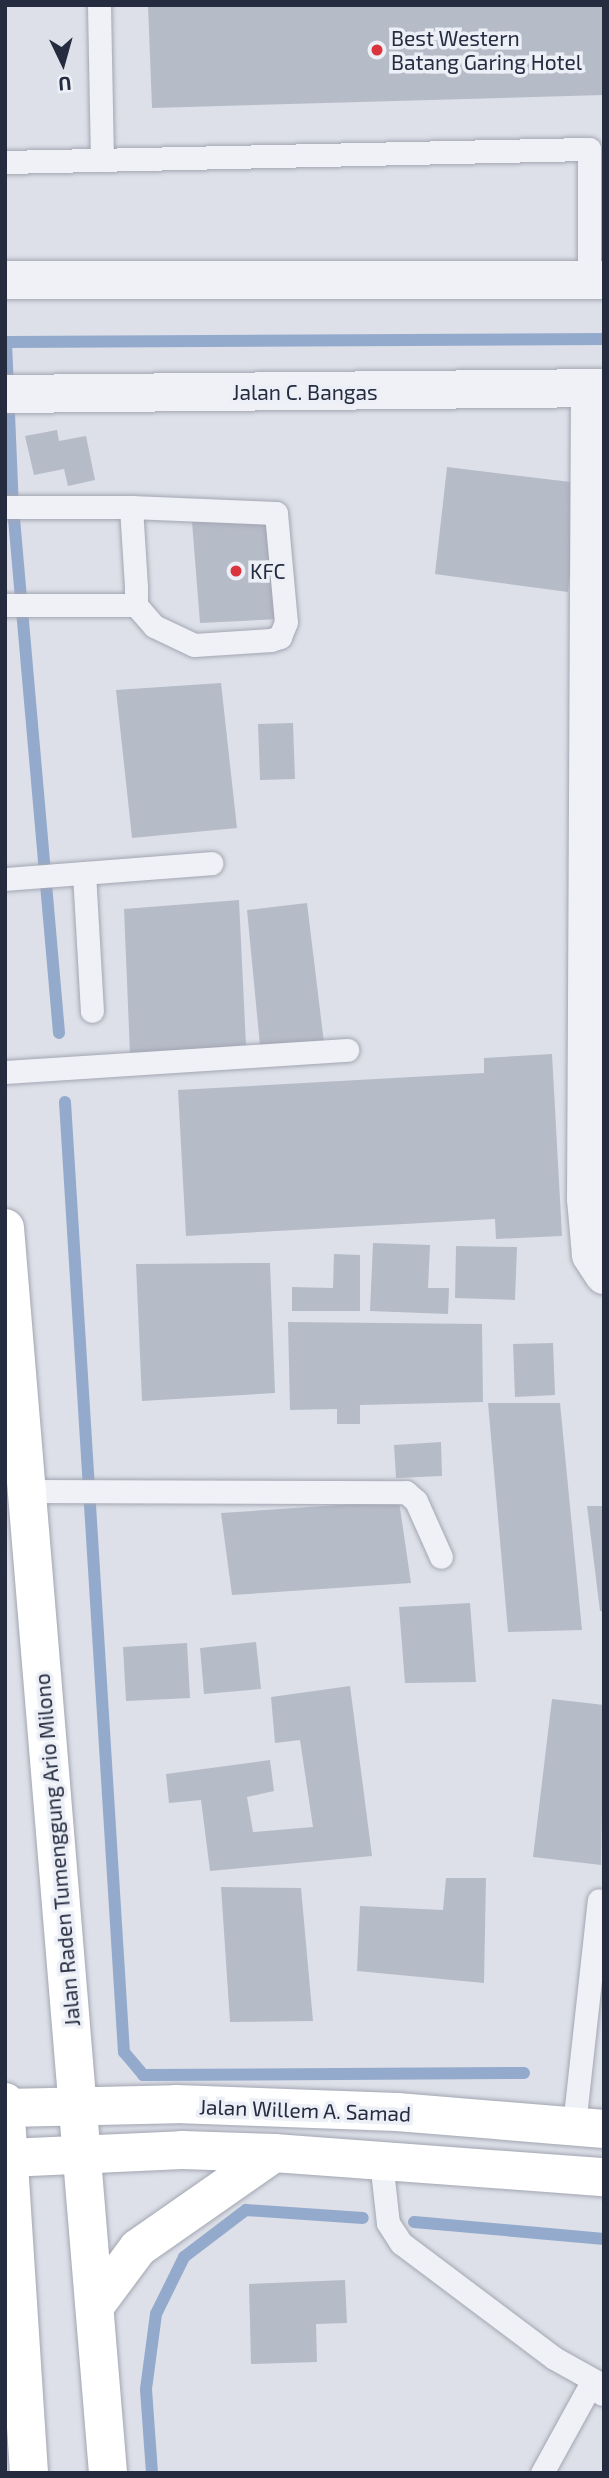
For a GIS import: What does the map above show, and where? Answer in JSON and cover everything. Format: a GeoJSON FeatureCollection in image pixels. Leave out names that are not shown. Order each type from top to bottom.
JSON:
{"type":"FeatureCollection","features":[{"type":"Feature","properties":{"kind":"main road","name":"Jalan Raden Tumenggung Ario Milono"},"geometry":{"type":"LineString","coordinates":[[5,1227],[7,1278],[28,1491],[80,2107],[108,2473]]}},
{"type":"Feature","properties":{"kind":"main road"},"geometry":{"type":"LineString","coordinates":[[5,2102],[29,2473]]}},
{"type":"Feature","properties":{"kind":"main road","name":"Jalan Willem A. Samad"},"geometry":{"type":"LineString","coordinates":[[6,2108],[190,2105],[589,2127]]}},
{"type":"Feature","properties":{"kind":"main road","name":"Jalan Willem A. Samad"},"geometry":{"type":"LineString","coordinates":[[8,2158],[274,2152],[604,2177]]}},
{"type":"Feature","properties":{"kind":"main road"},"geometry":{"type":"LineString","coordinates":[[95,2306],[138,2248],[274,2152]]}},
{"type":"Feature","properties":{"kind":"street"},"geometry":{"type":"LineString","coordinates":[[5,280],[596,280]]}},
{"type":"Feature","properties":{"kind":"street"},"geometry":{"type":"LineString","coordinates":[[597,388],[586,1199],[591,1255],[604,1275]]}},
{"type":"Feature","properties":{"kind":"street","name":"Jalan C. Bangas"},"geometry":{"type":"LineString","coordinates":[[5,394],[597,388]]}},
{"type":"Feature","properties":{"kind":"lane"},"geometry":{"type":"LineString","coordinates":[[99,5],[102,160]]}},
{"type":"Feature","properties":{"kind":"lane"},"geometry":{"type":"LineString","coordinates":[[5,162],[589,149],[596,280]]}},
{"type":"Feature","properties":{"kind":"lane"},"geometry":{"type":"LineString","coordinates":[[5,507],[131,507],[276,513],[286,622],[280,637],[271,640],[194,645],[153,626],[136,605],[131,507]]}},
{"type":"Feature","properties":{"kind":"lane"},"geometry":{"type":"LineString","coordinates":[[5,605],[136,605]]}},
{"type":"Feature","properties":{"kind":"lane"},"geometry":{"type":"LineString","coordinates":[[16,878],[211,863]]}},
{"type":"Feature","properties":{"kind":"lane"},"geometry":{"type":"LineString","coordinates":[[75,874],[92,1011]]}},
{"type":"Feature","properties":{"kind":"lane"},"geometry":{"type":"LineString","coordinates":[[5,1072],[347,1050]]}},
{"type":"Feature","properties":{"kind":"lane"},"geometry":{"type":"LineString","coordinates":[[28,1491],[406,1492],[416,1501],[441,1557]]}},
{"type":"Feature","properties":{"kind":"lane"},"geometry":{"type":"LineString","coordinates":[[589,2127],[599,1900]]}},
{"type":"Feature","properties":{"kind":"lane"},"geometry":{"type":"LineString","coordinates":[[381,2161],[388,2223],[401,2243],[600,2389],[542,2473]]}},
{"type":"Feature","properties":{"kind":"building","name":"Best Western Batang Garing Hotel"},"geometry":{"type":"Polygon","coordinates":[[[148,5],[604,5],[604,95],[152,108],[148,5]]]}},
{"type":"Feature","properties":{"kind":"building"},"geometry":{"type":"Polygon","coordinates":[[[57,430],[59,441],[86,436],[95,480],[68,486],[64,469],[34,475],[25,436],[57,430]]]}},
{"type":"Feature","properties":{"kind":"building"},"geometry":{"type":"Polygon","coordinates":[[[447,467],[579,483],[568,592],[435,574],[447,467]]]}},
{"type":"Feature","properties":{"kind":"building","name":"KFC"},"geometry":{"type":"Polygon","coordinates":[[[273,518],[280,619],[200,623],[192,522],[273,518]]]}},
{"type":"Feature","properties":{"kind":"building"},"geometry":{"type":"Polygon","coordinates":[[[221,683],[237,828],[132,838],[116,690],[221,683]]]}},
{"type":"Feature","properties":{"kind":"building"},"geometry":{"type":"Polygon","coordinates":[[[293,723],[295,779],[260,780],[258,724],[293,723]]]}},
{"type":"Feature","properties":{"kind":"building"},"geometry":{"type":"Polygon","coordinates":[[[239,900],[246,1045],[130,1054],[124,909],[239,900]]]}},
{"type":"Feature","properties":{"kind":"building"},"geometry":{"type":"Polygon","coordinates":[[[307,903],[324,1043],[260,1046],[247,910],[307,903]]]}},
{"type":"Feature","properties":{"kind":"building"},"geometry":{"type":"Polygon","coordinates":[[[552,1054],[562,1236],[496,1239],[495,1219],[186,1236],[178,1090],[484,1073],[484,1058],[552,1054]]]}},
{"type":"Feature","properties":{"kind":"building"},"geometry":{"type":"Polygon","coordinates":[[[373,1243],[430,1245],[428,1288],[449,1288],[448,1314],[370,1311],[373,1243]]]}},
{"type":"Feature","properties":{"kind":"building"},"geometry":{"type":"Polygon","coordinates":[[[456,1246],[517,1247],[515,1300],[455,1298],[456,1246]]]}},
{"type":"Feature","properties":{"kind":"building"},"geometry":{"type":"Polygon","coordinates":[[[334,1254],[360,1255],[360,1311],[292,1311],[292,1287],[333,1288],[334,1254]]]}},
{"type":"Feature","properties":{"kind":"building"},"geometry":{"type":"Polygon","coordinates":[[[270,1263],[275,1393],[142,1401],[136,1264],[270,1263]]]}},
{"type":"Feature","properties":{"kind":"building"},"geometry":{"type":"Polygon","coordinates":[[[288,1322],[482,1324],[483,1402],[360,1405],[360,1424],[337,1424],[337,1409],[290,1410],[288,1322]]]}},
{"type":"Feature","properties":{"kind":"building"},"geometry":{"type":"Polygon","coordinates":[[[553,1343],[555,1395],[515,1397],[513,1344],[553,1343]]]}},
{"type":"Feature","properties":{"kind":"building"},"geometry":{"type":"Polygon","coordinates":[[[488,1403],[560,1403],[582,1630],[508,1632],[488,1403]]]}},
{"type":"Feature","properties":{"kind":"building"},"geometry":{"type":"Polygon","coordinates":[[[441,1442],[442,1476],[396,1478],[394,1445],[441,1442]]]}},
{"type":"Feature","properties":{"kind":"building"},"geometry":{"type":"Polygon","coordinates":[[[399,1501],[411,1583],[232,1595],[221,1513],[399,1501]]]}},
{"type":"Feature","properties":{"kind":"building"},"geometry":{"type":"Polygon","coordinates":[[[587,1506],[604,1506],[604,1611],[600,1611],[587,1506]]]}},
{"type":"Feature","properties":{"kind":"building"},"geometry":{"type":"Polygon","coordinates":[[[470,1603],[476,1682],[405,1683],[399,1607],[470,1603]]]}},
{"type":"Feature","properties":{"kind":"building"},"geometry":{"type":"Polygon","coordinates":[[[256,1642],[261,1689],[204,1694],[200,1648],[256,1642]]]}},
{"type":"Feature","properties":{"kind":"building"},"geometry":{"type":"Polygon","coordinates":[[[187,1643],[190,1698],[126,1701],[123,1647],[187,1643]]]}},
{"type":"Feature","properties":{"kind":"building"},"geometry":{"type":"Polygon","coordinates":[[[350,1686],[372,1856],[210,1871],[201,1800],[169,1803],[166,1774],[270,1760],[274,1791],[247,1797],[253,1832],[313,1827],[300,1740],[275,1743],[271,1697],[350,1686]]]}},
{"type":"Feature","properties":{"kind":"building"},"geometry":{"type":"Polygon","coordinates":[[[552,1699],[604,1705],[601,1865],[533,1857],[552,1699]]]}},
{"type":"Feature","properties":{"kind":"building"},"geometry":{"type":"Polygon","coordinates":[[[446,1878],[486,1878],[484,1983],[357,1971],[360,1906],[443,1910],[446,1878]]]}},
{"type":"Feature","properties":{"kind":"building"},"geometry":{"type":"Polygon","coordinates":[[[221,1887],[301,1888],[313,2021],[230,2022],[221,1887]]]}},
{"type":"Feature","properties":{"kind":"building"},"geometry":{"type":"Polygon","coordinates":[[[345,2280],[347,2323],[316,2324],[317,2362],[251,2364],[249,2284],[345,2280]]]}},
{"type":"Feature","properties":{"kind":"waterway"},"geometry":{"type":"LineString","coordinates":[[5,342],[604,339]]}},
{"type":"Feature","properties":{"kind":"waterway"},"geometry":{"type":"LineString","coordinates":[[6,342],[13,507],[59,1033]]}},
{"type":"Feature","properties":{"kind":"waterway"},"geometry":{"type":"LineString","coordinates":[[65,1102],[124,2052],[143,2075],[524,2073]]}},
{"type":"Feature","properties":{"kind":"waterway"},"geometry":{"type":"LineString","coordinates":[[152,2473],[146,2389],[156,2314],[184,2257],[246,2210],[363,2218]]}},
{"type":"Feature","properties":{"kind":"waterway"},"geometry":{"type":"LineString","coordinates":[[414,2222],[604,2239]]}},
{"type":"Feature","properties":{"kind":"place","name":"Best Western Batang Garing Hotel"},"geometry":{"type":"Point","coordinates":[377,50]}},
{"type":"Feature","properties":{"kind":"place","name":"KFC"},"geometry":{"type":"Point","coordinates":[236,571]}}]}
